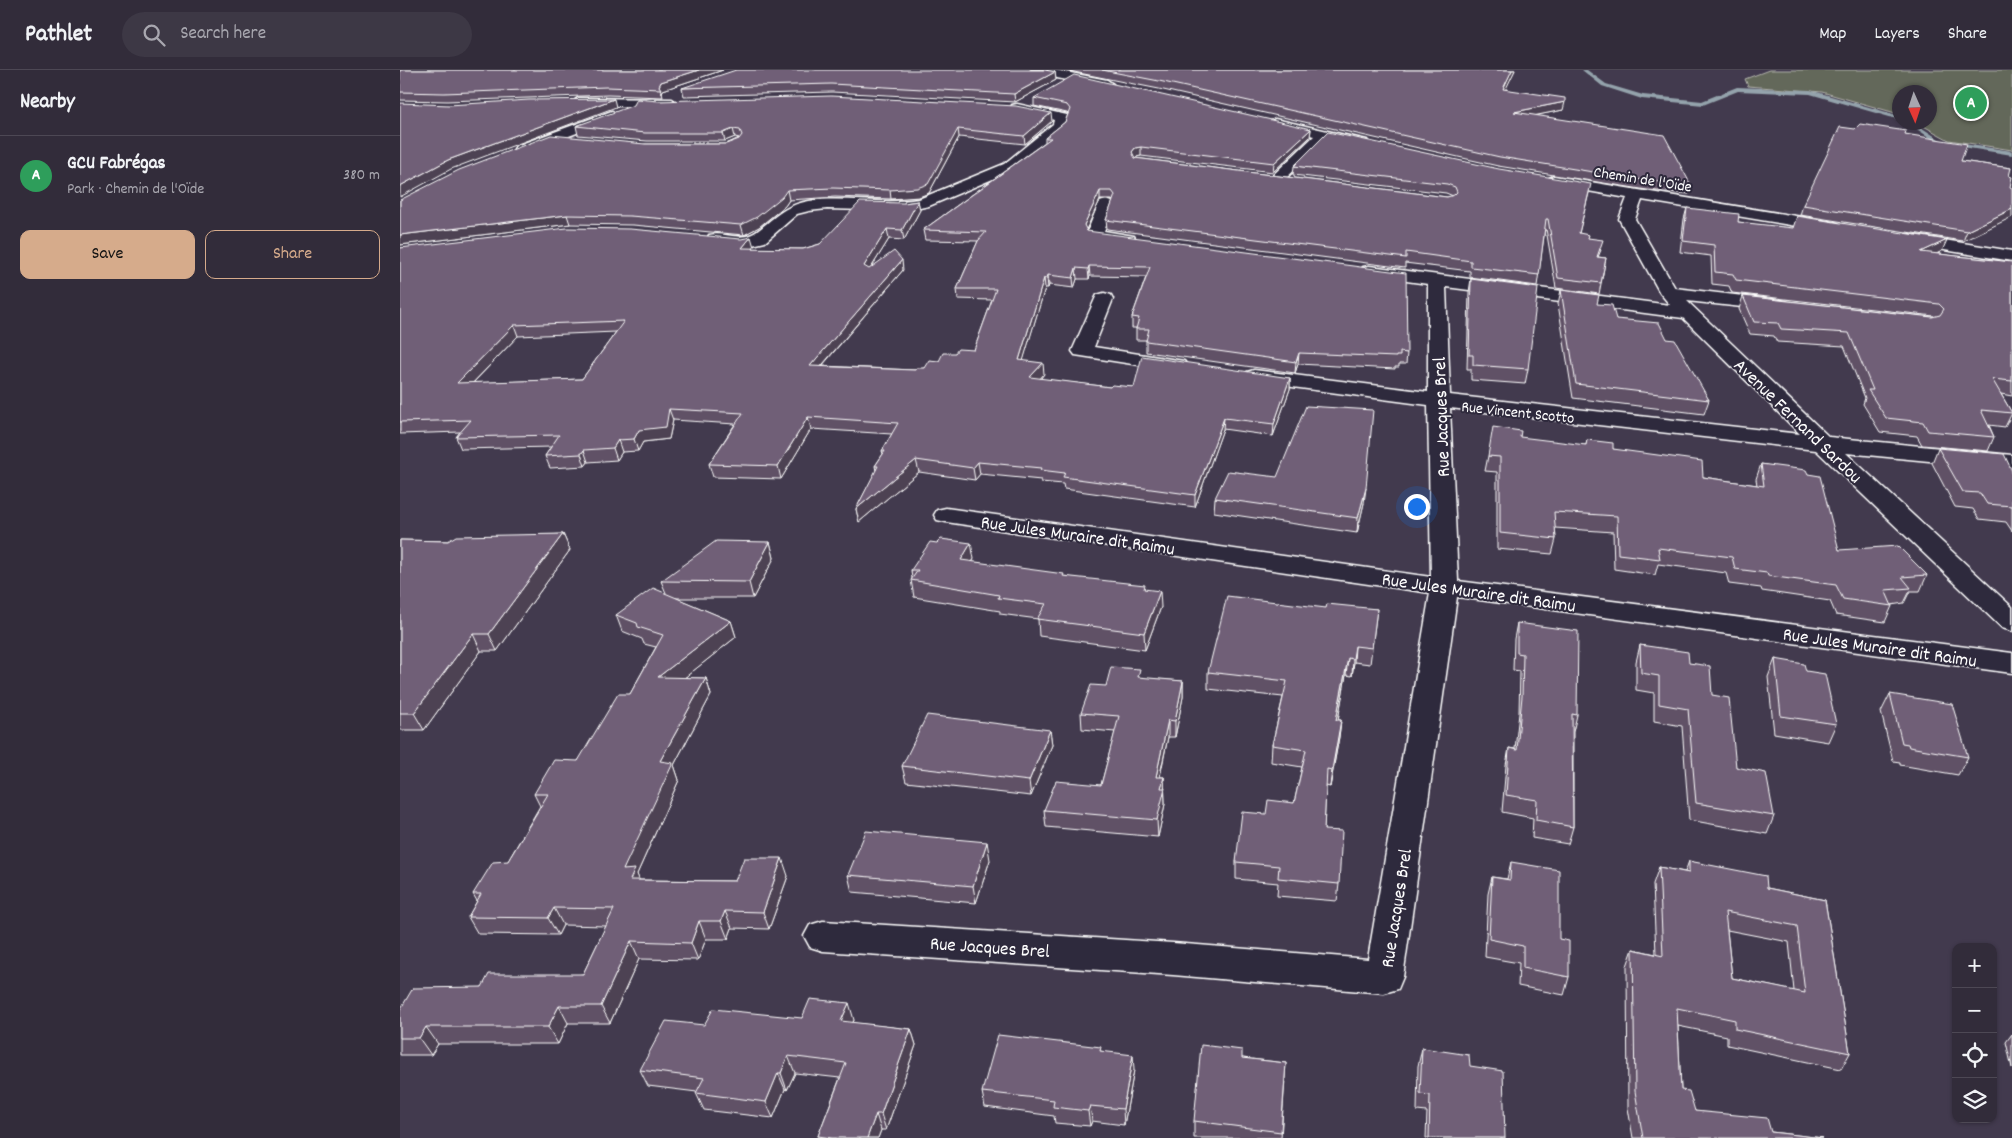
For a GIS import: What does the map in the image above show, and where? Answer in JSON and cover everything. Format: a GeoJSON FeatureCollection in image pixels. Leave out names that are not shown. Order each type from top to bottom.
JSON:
{"type":"FeatureCollection","features":[{"type":"Feature","properties":{"kind":"street"},"geometry":{"type":"LineString","coordinates":[[1037,70],[1121,87]]}},
{"type":"Feature","properties":{"kind":"street"},"geometry":{"type":"LineString","coordinates":[[1057,86],[1073,77]]}},
{"type":"Feature","properties":{"kind":"street"},"geometry":{"type":"LineString","coordinates":[[512,152],[674,93]]}},
{"type":"Feature","properties":{"kind":"street"},"geometry":{"type":"LineString","coordinates":[[698,238],[744,242],[759,238],[791,211],[807,206],[827,204],[906,206],[923,203],[974,182],[1009,167],[1059,126],[1062,118],[1010,108],[1033,99]]}},
{"type":"Feature","properties":{"kind":"street"},"geometry":{"type":"LineString","coordinates":[[632,108],[564,104],[688,102]]}},
{"type":"Feature","properties":{"kind":"street"},"geometry":{"type":"LineString","coordinates":[[1262,120],[1372,145]]}},
{"type":"Feature","properties":{"kind":"street"},"geometry":{"type":"LineString","coordinates":[[1277,179],[1324,134]]}},
{"type":"Feature","properties":{"kind":"street"},"geometry":{"type":"LineString","coordinates":[[549,138],[578,141]]}},
{"type":"Feature","properties":{"kind":"street"},"geometry":{"type":"LineString","coordinates":[[1258,176],[1296,181]]}},
{"type":"Feature","properties":{"kind":"street","name":"Chemin de l'Oïde"},"geometry":{"type":"LineString","coordinates":[[1544,180],[1848,230]]}},
{"type":"Feature","properties":{"kind":"street","name":"Avenue Fernand Sardou"},"geometry":{"type":"LineString","coordinates":[[1636,195],[1627,219],[1668,293],[1823,444],[2012,622]]}},
{"type":"Feature","properties":{"kind":"street"},"geometry":{"type":"LineString","coordinates":[[1106,206],[1094,236],[1143,242]]}},
{"type":"Feature","properties":{"kind":"street"},"geometry":{"type":"LineString","coordinates":[[1896,237],[2012,256]]}},
{"type":"Feature","properties":{"kind":"street"},"geometry":{"type":"LineString","coordinates":[[1349,269],[1690,313]]}},
{"type":"Feature","properties":{"kind":"street","name":"Rue Jacques Brel"},"geometry":{"type":"LineString","coordinates":[[823,936],[1163,958],[1384,977],[1445,587],[1437,280]]}},
{"type":"Feature","properties":{"kind":"street"},"geometry":{"type":"LineString","coordinates":[[1668,293],[1793,307]]}},
{"type":"Feature","properties":{"kind":"street"},"geometry":{"type":"LineString","coordinates":[[1104,299],[1082,352],[1198,368]]}},
{"type":"Feature","properties":{"kind":"street","name":"Rue Vincent Scotto"},"geometry":{"type":"LineString","coordinates":[[1236,373],[1439,402],[1823,444],[2012,462]]}},
{"type":"Feature","properties":{"kind":"street","name":"Rue Jules Muraire dit Raimu"},"geometry":{"type":"LineString","coordinates":[[946,515],[1445,587],[2012,664]]}},
{"type":"Feature","properties":{"kind":"green space"},"geometry":{"type":"Polygon","coordinates":[[[1769,70],[2012,70],[2012,150],[1949,140],[1931,130],[1937,130],[1937,85],[1892,85],[1892,112],[1822,92],[1748,86],[1745,79],[1769,70]]]}},
{"type":"Feature","properties":{"kind":"building"},"geometry":{"type":"Polygon","coordinates":[[[400,70],[699,70],[661,82],[659,86],[661,89],[606,87],[444,93],[400,92],[400,70]]]}},
{"type":"Feature","properties":{"kind":"building"},"geometry":{"type":"Polygon","coordinates":[[[736,70],[1045,70],[1055,72],[1014,94],[831,84],[682,88],[736,70]]]}},
{"type":"Feature","properties":{"kind":"building"},"geometry":{"type":"Polygon","coordinates":[[[1102,70],[1512,70],[1503,89],[1565,98],[1565,102],[1514,112],[1664,135],[1691,185],[1649,181],[1500,157],[1102,70]]]}},
{"type":"Feature","properties":{"kind":"building"},"geometry":{"type":"Polygon","coordinates":[[[1074,75],[1311,129],[1274,163],[1141,147],[1135,148],[1132,152],[1135,158],[1447,197],[1457,192],[1455,187],[1447,184],[1294,166],[1328,132],[1499,169],[1591,184],[1579,233],[1589,235],[1588,238],[1603,240],[1597,257],[1606,258],[1601,283],[1558,278],[1548,219],[1546,219],[1539,275],[1471,267],[1471,261],[1406,252],[1406,258],[1106,220],[1115,195],[1112,191],[1100,191],[1084,225],[1087,231],[1406,273],[1407,353],[1400,352],[1400,356],[1396,357],[1299,353],[1296,362],[1146,341],[1149,329],[1136,329],[1139,318],[1132,317],[1150,267],[1089,266],[1088,269],[1076,268],[1073,278],[1048,275],[1047,278],[1044,278],[1019,360],[1043,363],[1030,377],[1110,387],[1112,385],[1134,387],[1142,356],[1290,378],[1274,424],[1224,418],[1195,495],[1063,477],[1065,473],[1040,470],[1041,468],[978,462],[973,468],[916,460],[856,509],[878,466],[875,466],[885,451],[882,451],[898,423],[808,417],[778,466],[709,464],[743,413],[669,409],[666,427],[639,430],[634,439],[618,440],[613,448],[584,450],[581,454],[545,456],[559,435],[456,437],[471,420],[400,422],[400,248],[567,228],[630,229],[741,239],[751,237],[742,248],[803,249],[820,244],[860,202],[904,203],[918,201],[902,230],[887,229],[864,266],[869,269],[894,251],[902,260],[810,366],[915,370],[916,368],[924,368],[929,360],[939,361],[943,353],[955,353],[958,349],[974,350],[996,289],[957,289],[978,241],[986,232],[923,230],[1051,138],[1045,138],[1065,122],[1070,109],[1067,105],[1034,98],[1074,75]],[[624,321],[514,325],[457,383],[582,379],[624,321]]]}},
{"type":"Feature","properties":{"kind":"building"},"geometry":{"type":"Polygon","coordinates":[[[831,96],[1016,106],[1051,113],[1024,136],[958,129],[928,184],[917,188],[890,190],[833,188],[787,190],[782,197],[757,217],[741,225],[630,216],[567,215],[400,235],[400,200],[459,170],[551,135],[645,144],[726,144],[739,139],[742,135],[740,130],[733,129],[723,133],[645,133],[576,126],[634,105],[637,99],[658,101],[831,96]]]}},
{"type":"Feature","properties":{"kind":"building"},"geometry":{"type":"Polygon","coordinates":[[[614,99],[448,160],[400,186],[400,103],[449,105],[529,100],[614,99]]]}},
{"type":"Feature","properties":{"kind":"building"},"geometry":{"type":"Polygon","coordinates":[[[1860,124],[1906,131],[1905,134],[1967,144],[1961,161],[2011,168],[2009,176],[2012,177],[2010,187],[2012,188],[2012,209],[1967,231],[1803,205],[1840,127],[1855,129],[1860,124]]]}},
{"type":"Feature","properties":{"kind":"building"},"geometry":{"type":"Polygon","coordinates":[[[1687,208],[1739,214],[1738,222],[1793,228],[1797,216],[1947,240],[1921,252],[2012,262],[2012,381],[1992,379],[2012,413],[1981,410],[1994,437],[1928,431],[1923,422],[1886,418],[1868,390],[1873,390],[1849,333],[1781,329],[1778,323],[1754,322],[1743,296],[1932,317],[1940,315],[1944,309],[1939,304],[1736,280],[1733,274],[1715,272],[1714,245],[1683,241],[1687,208]]]}},
{"type":"Feature","properties":{"kind":"building"},"geometry":{"type":"Polygon","coordinates":[[[1471,279],[1538,288],[1528,369],[1473,365],[1473,355],[1469,355],[1471,279]]]}},
{"type":"Feature","properties":{"kind":"building"},"geometry":{"type":"Polygon","coordinates":[[[1561,290],[1599,295],[1597,304],[1612,305],[1616,319],[1659,323],[1667,339],[1675,340],[1709,400],[1576,384],[1561,290]]]}},
{"type":"Feature","properties":{"kind":"building"},"geometry":{"type":"Polygon","coordinates":[[[1306,406],[1373,410],[1366,488],[1358,518],[1215,498],[1228,471],[1277,477],[1306,406]]]}},
{"type":"Feature","properties":{"kind":"building"},"geometry":{"type":"Polygon","coordinates":[[[1493,427],[1521,431],[1520,437],[1586,445],[1587,440],[1613,443],[1613,449],[1702,461],[1703,477],[1764,486],[1761,464],[1806,470],[1808,474],[1820,476],[1839,550],[1898,546],[1927,575],[1902,577],[1911,588],[1885,590],[1892,606],[1843,599],[1836,585],[1768,576],[1767,573],[1735,569],[1732,557],[1658,548],[1660,559],[1618,554],[1617,516],[1554,512],[1556,539],[1500,533],[1500,457],[1488,456],[1493,427]]]}},
{"type":"Feature","properties":{"kind":"building"},"geometry":{"type":"Polygon","coordinates":[[[1938,448],[2004,454],[2012,471],[2012,506],[1987,504],[1980,493],[1963,492],[1938,448]]]}},
{"type":"Feature","properties":{"kind":"building"},"geometry":{"type":"Polygon","coordinates":[[[563,534],[489,634],[473,634],[414,713],[400,713],[400,540],[448,541],[456,536],[563,534]]]}},
{"type":"Feature","properties":{"kind":"building"},"geometry":{"type":"Polygon","coordinates":[[[941,539],[971,543],[961,560],[1064,574],[1063,576],[1145,585],[1144,589],[1160,591],[1144,633],[1037,619],[1046,604],[998,598],[999,595],[911,580],[918,570],[911,570],[930,542],[937,543],[941,539]]]}},
{"type":"Feature","properties":{"kind":"building"},"geometry":{"type":"Polygon","coordinates":[[[716,541],[770,542],[749,582],[661,581],[716,541]]]}},
{"type":"Feature","properties":{"kind":"building"},"geometry":{"type":"Polygon","coordinates":[[[653,588],[731,621],[658,677],[706,678],[660,761],[673,763],[623,870],[635,869],[630,880],[735,881],[744,858],[782,858],[763,912],[725,911],[721,921],[699,921],[691,943],[631,941],[601,1006],[559,1006],[548,1027],[426,1027],[419,1038],[400,1038],[400,1010],[413,988],[482,987],[489,974],[583,974],[614,909],[554,908],[548,918],[468,917],[481,894],[473,894],[493,862],[508,861],[548,794],[534,794],[554,760],[578,761],[618,694],[630,694],[663,635],[638,627],[637,623],[616,615],[653,588]]]}},
{"type":"Feature","properties":{"kind":"building"},"geometry":{"type":"Polygon","coordinates":[[[1227,596],[1326,608],[1327,604],[1377,609],[1372,648],[1355,646],[1353,659],[1348,658],[1336,720],[1341,720],[1332,770],[1327,769],[1324,830],[1342,831],[1339,884],[1278,878],[1279,866],[1236,862],[1242,812],[1266,814],[1268,800],[1294,803],[1306,750],[1272,745],[1287,681],[1208,672],[1227,596]]]}},
{"type":"Feature","properties":{"kind":"building"},"geometry":{"type":"Polygon","coordinates":[[[1517,623],[1578,631],[1577,715],[1572,714],[1573,827],[1536,820],[1537,800],[1506,795],[1509,748],[1517,750],[1522,696],[1523,654],[1517,653],[1517,623]]]}},
{"type":"Feature","properties":{"kind":"building"},"geometry":{"type":"Polygon","coordinates":[[[1640,645],[1688,652],[1689,663],[1710,666],[1712,695],[1729,698],[1736,767],[1766,773],[1774,816],[1696,803],[1688,709],[1659,704],[1659,676],[1641,673],[1640,645]]]}},
{"type":"Feature","properties":{"kind":"building"},"geometry":{"type":"Polygon","coordinates":[[[1775,659],[1804,664],[1806,671],[1825,674],[1836,724],[1781,716],[1775,659]]]}},
{"type":"Feature","properties":{"kind":"building"},"geometry":{"type":"Polygon","coordinates":[[[1111,667],[1140,669],[1138,677],[1183,681],[1175,721],[1168,720],[1156,777],[1164,777],[1161,788],[1165,788],[1157,820],[1044,810],[1056,781],[1101,785],[1119,716],[1081,713],[1091,685],[1106,686],[1111,667]]]}},
{"type":"Feature","properties":{"kind":"building"},"geometry":{"type":"Polygon","coordinates":[[[1890,694],[1952,704],[1968,757],[1909,747],[1908,744],[1902,743],[1890,694]]]}},
{"type":"Feature","properties":{"kind":"building"},"geometry":{"type":"Polygon","coordinates":[[[927,715],[1050,730],[1029,781],[902,766],[927,715]]]}},
{"type":"Feature","properties":{"kind":"building"},"geometry":{"type":"Polygon","coordinates":[[[866,831],[987,842],[973,886],[848,875],[866,831]]]}},
{"type":"Feature","properties":{"kind":"building"},"geometry":{"type":"Polygon","coordinates":[[[1689,861],[1766,876],[1767,888],[1825,900],[1850,1053],[1735,1029],[1735,1020],[1677,1008],[1681,1090],[1689,1091],[1695,1111],[1767,1118],[1771,1132],[1823,1138],[1643,1138],[1635,1091],[1633,949],[1663,956],[1659,867],[1689,873],[1689,861]],[[1725,912],[1732,978],[1805,993],[1797,926],[1725,912]]]}},
{"type":"Feature","properties":{"kind":"building"},"geometry":{"type":"Polygon","coordinates":[[[1511,862],[1559,870],[1559,939],[1569,941],[1569,977],[1523,968],[1523,946],[1489,939],[1492,877],[1510,880],[1511,862]]]}},
{"type":"Feature","properties":{"kind":"building"},"geometry":{"type":"Polygon","coordinates":[[[810,999],[849,1003],[841,1021],[911,1029],[881,1114],[876,1114],[867,1138],[818,1136],[846,1063],[788,1056],[781,1073],[778,1073],[766,1102],[696,1093],[704,1078],[640,1070],[666,1021],[704,1025],[713,1009],[802,1018],[810,999]]]}},
{"type":"Feature","properties":{"kind":"building"},"geometry":{"type":"Polygon","coordinates":[[[998,1035],[1101,1047],[1100,1051],[1133,1055],[1123,1109],[1090,1106],[1088,1111],[1053,1107],[1054,1100],[982,1092],[998,1035]]]}},
{"type":"Feature","properties":{"kind":"building"},"geometry":{"type":"Polygon","coordinates":[[[1201,1045],[1242,1050],[1242,1058],[1286,1063],[1281,1132],[1194,1121],[1201,1045]]]}},
{"type":"Feature","properties":{"kind":"building"},"geometry":{"type":"Polygon","coordinates":[[[1422,1048],[1469,1055],[1470,1066],[1503,1071],[1505,1138],[1429,1138],[1430,1095],[1420,1094],[1422,1048]]]}},
{"type":"Feature","properties":{"kind":"waterway"},"geometry":{"type":"LineString","coordinates":[[1584,70],[1604,85],[1642,97],[1703,103],[1737,89],[1810,92],[1892,116]]}},
{"type":"Feature","properties":{"kind":"waterway"},"geometry":{"type":"LineString","coordinates":[[1921,130],[1940,142],[2012,153]]}},
{"type":"Feature","properties":{"kind":"place","name":"GCU Fabrégas"},"geometry":{"type":"Point","coordinates":[1971,103]}}]}
